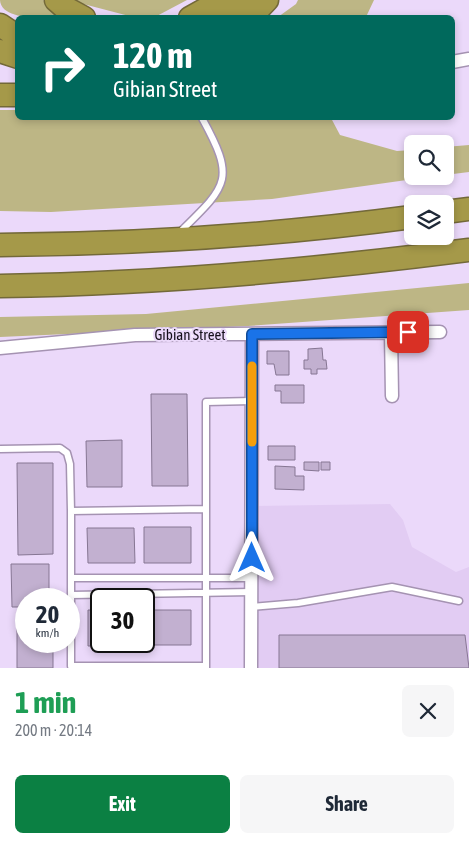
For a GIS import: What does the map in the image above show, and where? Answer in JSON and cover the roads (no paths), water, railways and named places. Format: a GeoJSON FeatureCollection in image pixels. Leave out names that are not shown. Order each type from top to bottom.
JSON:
{"type":"FeatureCollection","features":[{"type":"Feature","properties":{"kind":"highway"},"geometry":{"type":"LineString","coordinates":[[56,0],[79,15]]}},
{"type":"Feature","properties":{"kind":"highway"},"geometry":{"type":"LineString","coordinates":[[195,15],[222,0]]}},
{"type":"Feature","properties":{"kind":"highway"},"geometry":{"type":"LineString","coordinates":[[227,15],[243,0]]}},
{"type":"Feature","properties":{"kind":"highway"},"geometry":{"type":"LineString","coordinates":[[253,15],[267,0]]}},
{"type":"Feature","properties":{"kind":"highway"},"geometry":{"type":"LineString","coordinates":[[0,25],[15,36]]}},
{"type":"Feature","properties":{"kind":"highway"},"geometry":{"type":"LineString","coordinates":[[0,50],[15,56]]}},
{"type":"Feature","properties":{"kind":"highway"},"geometry":{"type":"LineString","coordinates":[[0,96],[15,96]]}},
{"type":"Feature","properties":{"kind":"highway"},"geometry":{"type":"LineString","coordinates":[[454,211],[469,209]]}},
{"type":"Feature","properties":{"kind":"highway"},"geometry":{"type":"LineString","coordinates":[[0,245],[105,243],[173,239],[329,227],[404,218]]}},
{"type":"Feature","properties":{"kind":"highway"},"geometry":{"type":"LineString","coordinates":[[0,286],[269,273],[469,250]]}},
{"type":"Feature","properties":{"kind":"street"},"geometry":{"type":"LineString","coordinates":[[455,61],[469,59]]}},
{"type":"Feature","properties":{"kind":"street"},"geometry":{"type":"LineString","coordinates":[[391,332],[392,396]]}},
{"type":"Feature","properties":{"kind":"street","name":"Gibian Street"},"geometry":{"type":"LineString","coordinates":[[0,348],[135,335],[440,332]]}},
{"type":"Feature","properties":{"kind":"street"},"geometry":{"type":"LineString","coordinates":[[251,668],[252,334]]}},
{"type":"Feature","properties":{"kind":"lane"},"geometry":{"type":"LineString","coordinates":[[173,239],[206,207],[220,188],[223,178],[223,165],[216,144],[203,120]]}},
{"type":"Feature","properties":{"kind":"lane"},"geometry":{"type":"LineString","coordinates":[[71,653],[71,667],[206,667],[206,402],[252,401]]}},
{"type":"Feature","properties":{"kind":"lane"},"geometry":{"type":"LineString","coordinates":[[0,449],[60,448],[67,453],[70,464],[71,588]]}},
{"type":"Feature","properties":{"kind":"lane"},"geometry":{"type":"LineString","coordinates":[[71,511],[206,509]]}},
{"type":"Feature","properties":{"kind":"lane"},"geometry":{"type":"LineString","coordinates":[[71,578],[252,578]]}},
{"type":"Feature","properties":{"kind":"lane"},"geometry":{"type":"LineString","coordinates":[[251,607],[298,604],[392,588],[460,601]]}},
{"type":"Feature","properties":{"kind":"lane"},"geometry":{"type":"LineString","coordinates":[[80,594],[252,592]]}}]}
